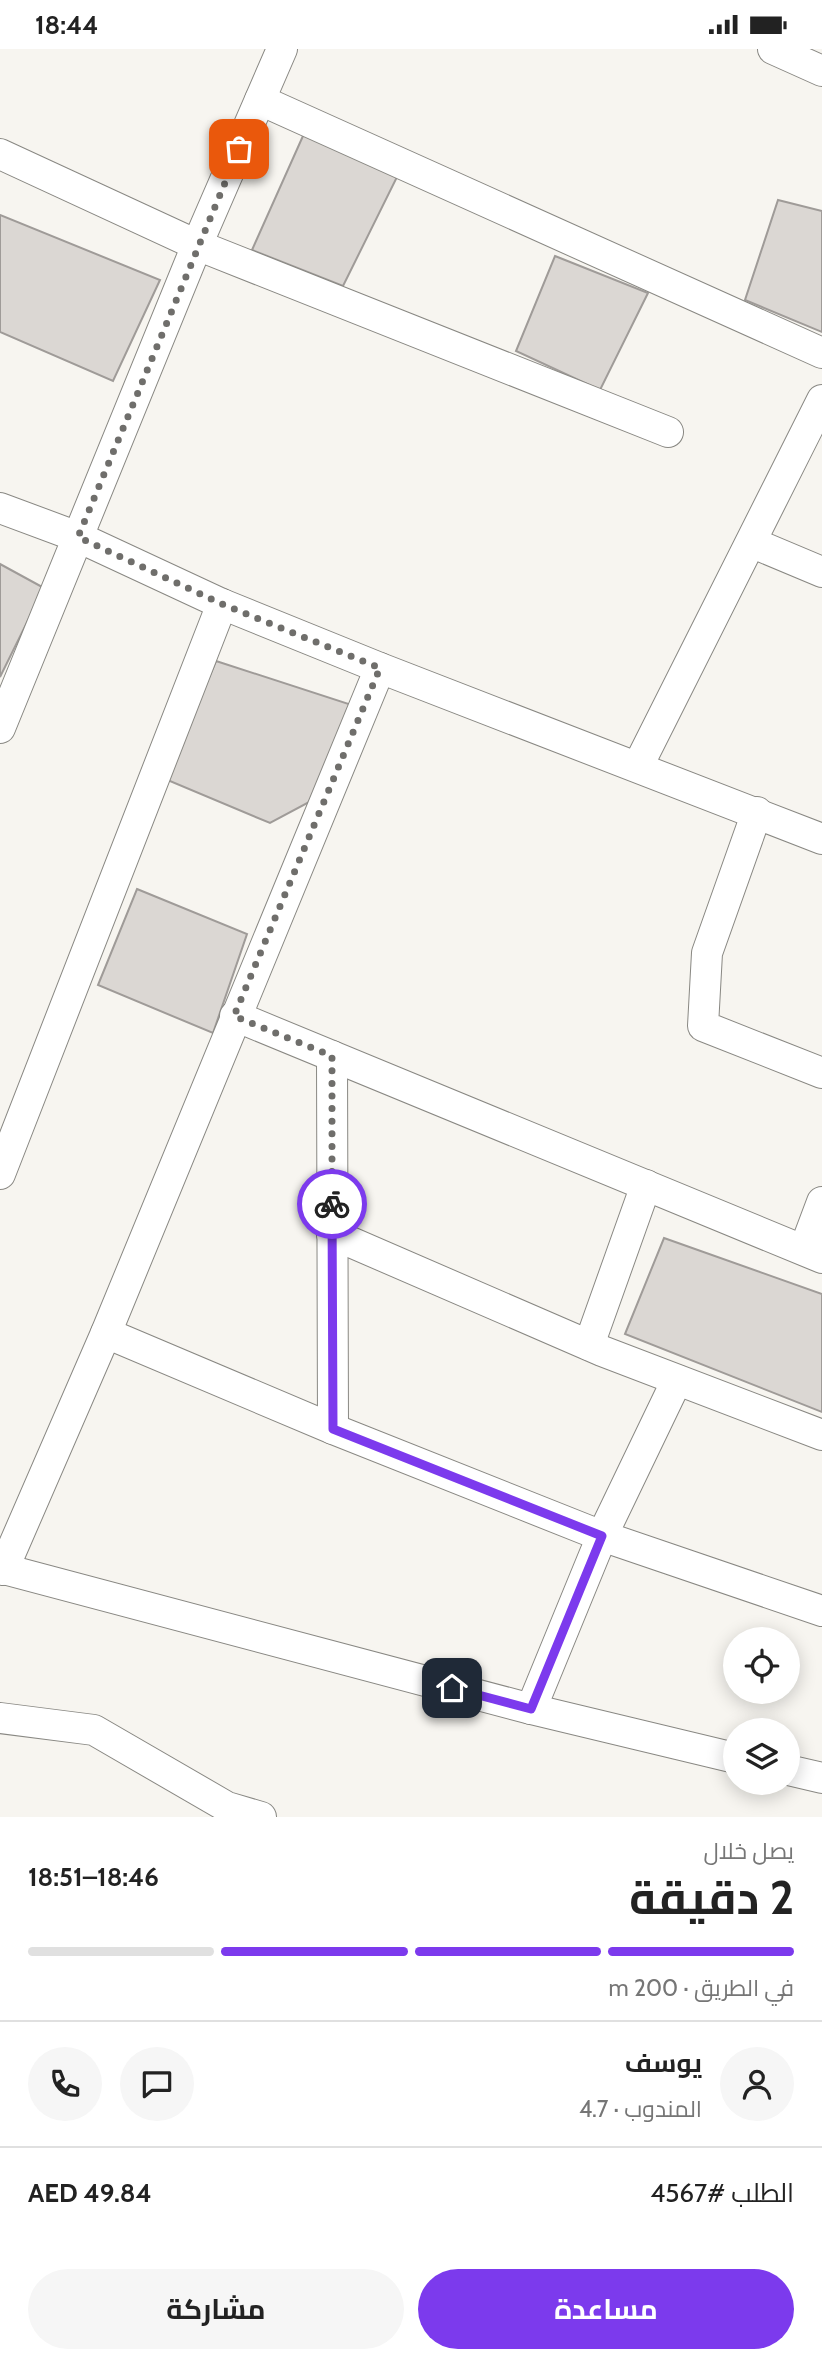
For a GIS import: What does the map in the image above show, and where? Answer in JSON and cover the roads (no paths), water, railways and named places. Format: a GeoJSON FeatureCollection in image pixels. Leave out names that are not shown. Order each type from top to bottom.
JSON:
{"type":"FeatureCollection","features":[{"type":"Feature","properties":{"kind":"street"},"geometry":{"type":"LineString","coordinates":[[0,728],[197,245],[282,49]]}},
{"type":"Feature","properties":{"kind":"street"},"geometry":{"type":"LineString","coordinates":[[773,49],[816,61]]}},
{"type":"Feature","properties":{"kind":"street"},"geometry":{"type":"LineString","coordinates":[[260,100],[822,353]]}},
{"type":"Feature","properties":{"kind":"street"},"geometry":{"type":"LineString","coordinates":[[0,154],[197,245],[668,432]]}},
{"type":"Feature","properties":{"kind":"street"},"geometry":{"type":"LineString","coordinates":[[638,766],[753,544],[822,400]]}},
{"type":"Feature","properties":{"kind":"street"},"geometry":{"type":"LineString","coordinates":[[0,508],[78,537],[222,604],[380,668],[822,839]]}},
{"type":"Feature","properties":{"kind":"street"},"geometry":{"type":"LineString","coordinates":[[753,544],[822,572]]}},
{"type":"Feature","properties":{"kind":"street"},"geometry":{"type":"LineString","coordinates":[[1,1169],[222,604]]}},
{"type":"Feature","properties":{"kind":"street"},"geometry":{"type":"LineString","coordinates":[[380,668],[234,1016],[106,1333],[1,1569],[531,1709],[723,1755]]}},
{"type":"Feature","properties":{"kind":"street"},"geometry":{"type":"LineString","coordinates":[[757,812],[707,953],[703,1026],[822,1073]]}},
{"type":"Feature","properties":{"kind":"street"},"geometry":{"type":"LineString","coordinates":[[234,1016],[813,1254],[822,1202]]}},
{"type":"Feature","properties":{"kind":"street"},"geometry":{"type":"LineString","coordinates":[[332,1056],[333,1429]]}},
{"type":"Feature","properties":{"kind":"street"},"geometry":{"type":"LineString","coordinates":[[589,1345],[646,1185]]}},
{"type":"Feature","properties":{"kind":"street"},"geometry":{"type":"LineString","coordinates":[[332,1234],[589,1345],[822,1435]]}},
{"type":"Feature","properties":{"kind":"street"},"geometry":{"type":"LineString","coordinates":[[106,1333],[333,1429],[602,1536],[822,1611]]}},
{"type":"Feature","properties":{"kind":"street"},"geometry":{"type":"LineString","coordinates":[[531,1709],[602,1536],[677,1380]]}},
{"type":"Feature","properties":{"kind":"street"},"geometry":{"type":"LineString","coordinates":[[0,1718],[94,1730],[227,1807],[261,1817]]}},
{"type":"Feature","properties":{"kind":"street"},"geometry":{"type":"LineString","coordinates":[[800,1773],[822,1779]]}}]}
